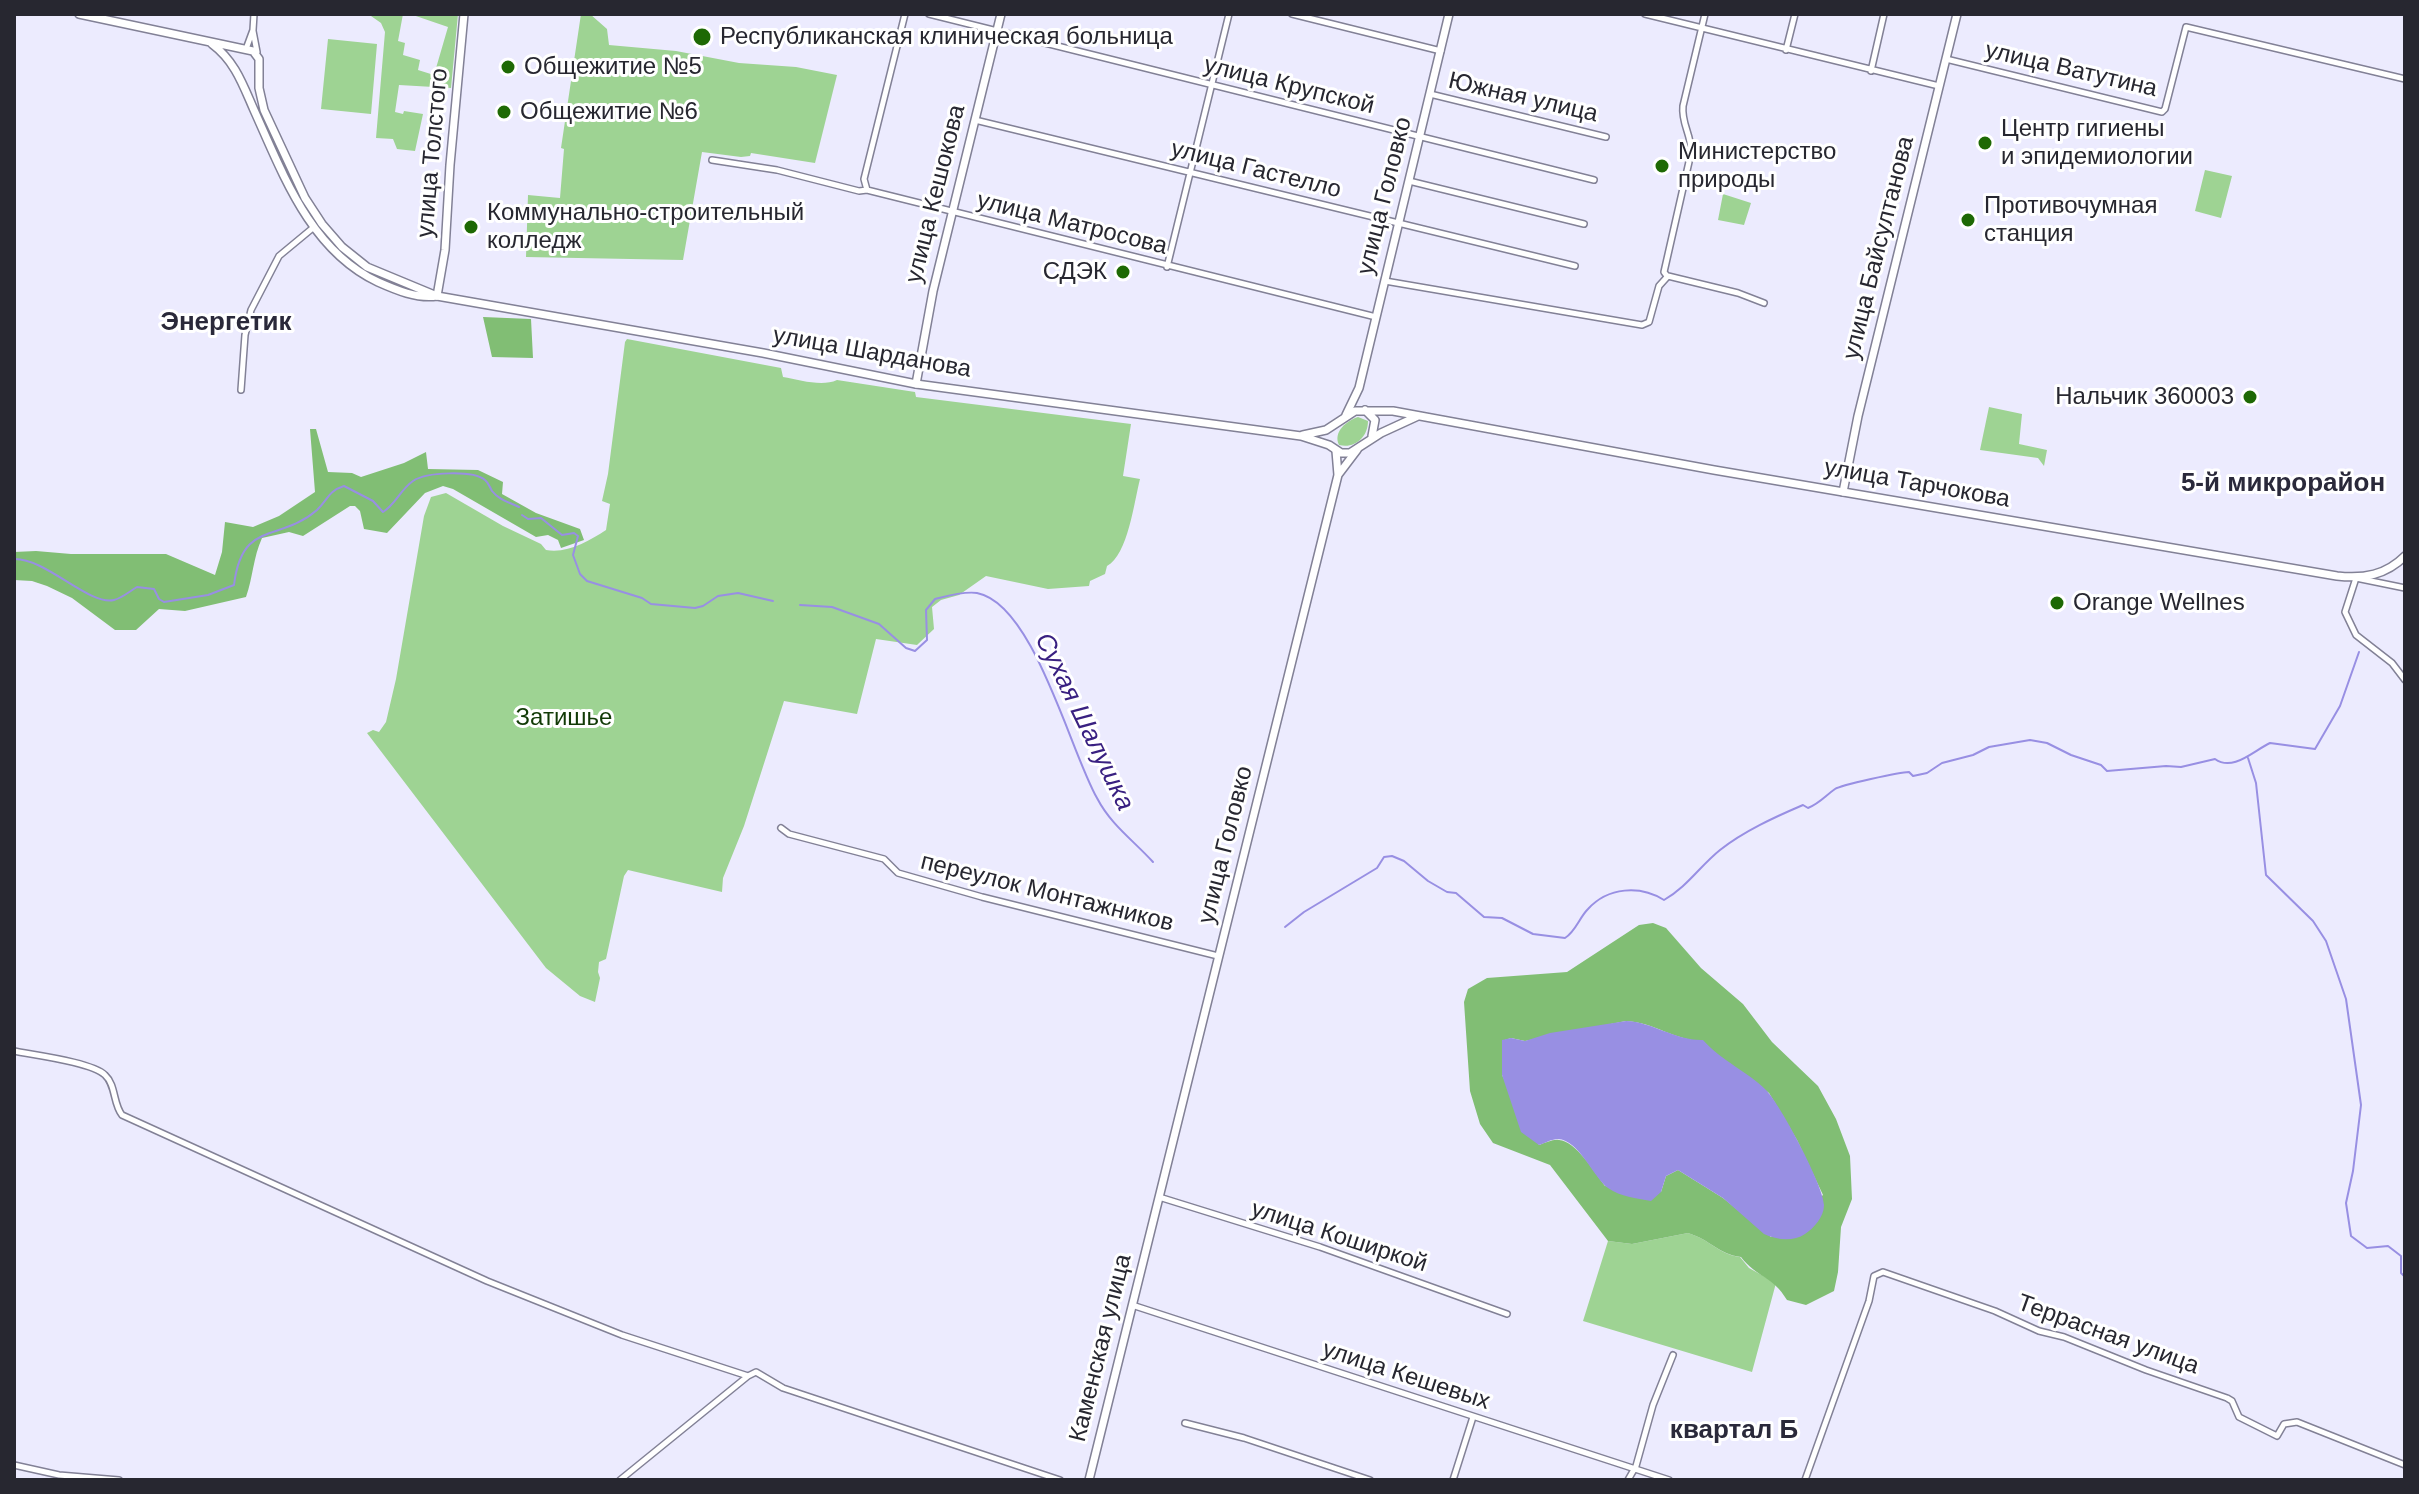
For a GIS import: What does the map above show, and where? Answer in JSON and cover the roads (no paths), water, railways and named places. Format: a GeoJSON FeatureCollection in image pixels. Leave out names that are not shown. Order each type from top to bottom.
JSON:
{"type":"FeatureCollection","features":[{"type":"Feature","properties":{"kind":"main road"},"geometry":{"type":"LineString","coordinates":[[79,14],[253,51],[258,57],[259,67],[249,75],[235,68],[224,53],[210,43]]}},
{"type":"Feature","properties":{"kind":"main road","name":"улица Толстого"},"geometry":{"type":"LineString","coordinates":[[437,296],[445,250],[464,14]]}},
{"type":"Feature","properties":{"kind":"main road","name":"улица Кешокова"},"geometry":{"type":"LineString","coordinates":[[916,384],[933,291],[1001,14]]}},
{"type":"Feature","properties":{"kind":"main road","name":"улица Головко"},"geometry":{"type":"LineString","coordinates":[[1359,388],[1449,14]]}},
{"type":"Feature","properties":{"kind":"main road","name":"улица Байсултанова"},"geometry":{"type":"LineString","coordinates":[[1843,492],[1858,416],[1957,14]]}},
{"type":"Feature","properties":{"kind":"main road"},"geometry":{"type":"LineString","coordinates":[[235,68],[234,57],[245,50]]}},
{"type":"Feature","properties":{"kind":"main road","name":"улица Шарданова"},"geometry":{"type":"LineString","coordinates":[[259,67],[264,110],[305,198],[322,224],[342,247],[367,267],[437,296]]}},
{"type":"Feature","properties":{"kind":"main road","name":"улица Шарданова"},"geometry":{"type":"LineString","coordinates":[[235,68],[275,155],[314,227],[341,259],[373,279],[417,296],[437,296],[763,353],[916,384],[1301,436]]}},
{"type":"Feature","properties":{"kind":"main road"},"geometry":{"type":"LineString","coordinates":[[1359,388],[1364,409],[1375,420],[1371,438]]}},
{"type":"Feature","properties":{"kind":"main road"},"geometry":{"type":"LineString","coordinates":[[1301,436],[1334,426],[1346,415],[1359,388]]}},
{"type":"Feature","properties":{"kind":"main road"},"geometry":{"type":"LineString","coordinates":[[1346,415],[1364,409]]}},
{"type":"Feature","properties":{"kind":"main road","name":"улица Тарчокова"},"geometry":{"type":"LineString","coordinates":[[1364,409],[2356,578],[2380,573],[2405,556]]}},
{"type":"Feature","properties":{"kind":"main road"},"geometry":{"type":"LineString","coordinates":[[1338,475],[1357,450],[1371,438],[1418,416]]}},
{"type":"Feature","properties":{"kind":"main road"},"geometry":{"type":"LineString","coordinates":[[1334,426],[1330,437],[1338,475]]}},
{"type":"Feature","properties":{"kind":"main road"},"geometry":{"type":"LineString","coordinates":[[1301,436],[1345,454],[1357,450]]}},
{"type":"Feature","properties":{"kind":"main road","name":"улица Головко"},"geometry":{"type":"LineString","coordinates":[[1152,1225],[1338,475]]}},
{"type":"Feature","properties":{"kind":"main road","name":"Каменская улица"},"geometry":{"type":"LineString","coordinates":[[1089,1480],[1152,1225]]}},
{"type":"Feature","properties":{"kind":"street"},"geometry":{"type":"LineString","coordinates":[[254,14],[253,30],[258,57]]}},
{"type":"Feature","properties":{"kind":"street"},"geometry":{"type":"LineString","coordinates":[[867,190],[864,179],[905,14]]}},
{"type":"Feature","properties":{"kind":"street","name":"улица Крупской"},"geometry":{"type":"LineString","coordinates":[[929,14],[1594,180]]}},
{"type":"Feature","properties":{"kind":"street"},"geometry":{"type":"LineString","coordinates":[[1167,267],[1229,14]]}},
{"type":"Feature","properties":{"kind":"street"},"geometry":{"type":"LineString","coordinates":[[1292,14],[1441,51]]}},
{"type":"Feature","properties":{"kind":"street"},"geometry":{"type":"LineString","coordinates":[[1645,14],[1939,86]]}},
{"type":"Feature","properties":{"kind":"street"},"geometry":{"type":"LineString","coordinates":[[1705,14],[1683,106],[1682,120],[1691,144],[1664,272],[1668,276],[1738,293],[1764,303]]}},
{"type":"Feature","properties":{"kind":"street"},"geometry":{"type":"LineString","coordinates":[[1786,50],[1795,14]]}},
{"type":"Feature","properties":{"kind":"street"},"geometry":{"type":"LineString","coordinates":[[1871,71],[1884,14]]}},
{"type":"Feature","properties":{"kind":"street","name":"улица Ватутина"},"geometry":{"type":"LineString","coordinates":[[1946,59],[2162,112],[2186,27],[2405,79]]}},
{"type":"Feature","properties":{"kind":"street"},"geometry":{"type":"LineString","coordinates":[[245,50],[253,30]]}},
{"type":"Feature","properties":{"kind":"street","name":"Южная улица"},"geometry":{"type":"LineString","coordinates":[[1430,94],[1606,137]]}},
{"type":"Feature","properties":{"kind":"street","name":"улица Гастелло"},"geometry":{"type":"LineString","coordinates":[[975,120],[1575,266]]}},
{"type":"Feature","properties":{"kind":"street","name":"улица Матросова"},"geometry":{"type":"LineString","coordinates":[[712,160],[777,170],[859,191],[867,190],[1376,317]]}},
{"type":"Feature","properties":{"kind":"street"},"geometry":{"type":"LineString","coordinates":[[1409,181],[1584,224]]}},
{"type":"Feature","properties":{"kind":"street"},"geometry":{"type":"LineString","coordinates":[[241,390],[245,335],[251,310],[279,256],[314,227]]}},
{"type":"Feature","properties":{"kind":"street"},"geometry":{"type":"LineString","coordinates":[[1384,281],[1642,325],[1649,322],[1659,286],[1668,276]]}},
{"type":"Feature","properties":{"kind":"street"},"geometry":{"type":"LineString","coordinates":[[2405,588],[2356,578],[2345,612],[2348,624],[2364,644],[2392,663],[2405,680]]}},
{"type":"Feature","properties":{"kind":"street","name":"переулок Монтажников"},"geometry":{"type":"LineString","coordinates":[[781,828],[789,834],[884,859],[898,873],[1218,956]]}},
{"type":"Feature","properties":{"kind":"street"},"geometry":{"type":"LineString","coordinates":[[14,1051],[68,1061],[102,1073],[110,1082],[117,1109],[122,1115],[487,1281],[622,1335],[748,1376]]}},
{"type":"Feature","properties":{"kind":"street","name":"улица Коширкой"},"geometry":{"type":"LineString","coordinates":[[1159,1197],[1320,1247],[1507,1314]]}},
{"type":"Feature","properties":{"kind":"street","name":"Террасная улица"},"geometry":{"type":"LineString","coordinates":[[1805,1480],[1869,1301],[1874,1276],[1883,1272],[2227,1398],[2232,1401],[2239,1417],[2277,1436],[2284,1424],[2297,1422],[2405,1465]]}},
{"type":"Feature","properties":{"kind":"street","name":"улица Кешевых"},"geometry":{"type":"LineString","coordinates":[[1132,1305],[1669,1480]]}},
{"type":"Feature","properties":{"kind":"street"},"geometry":{"type":"LineString","coordinates":[[1628,1480],[1673,1355]]}},
{"type":"Feature","properties":{"kind":"street"},"geometry":{"type":"LineString","coordinates":[[620,1480],[748,1376],[758,1373],[783,1388],[1060,1480]]}},
{"type":"Feature","properties":{"kind":"street"},"geometry":{"type":"LineString","coordinates":[[1453,1480],[1473,1417]]}},
{"type":"Feature","properties":{"kind":"street"},"geometry":{"type":"LineString","coordinates":[[1185,1423],[1244,1438],[1370,1480]]}},
{"type":"Feature","properties":{"kind":"street"},"geometry":{"type":"LineString","coordinates":[[14,1465],[59,1475],[119,1480]]}},
{"type":"Feature","properties":{"kind":"waterway","name":"Сухая Шалушка"},"geometry":{"type":"LineString","coordinates":[[14,559],[40,566],[104,600],[117,599],[137,587],[154,589],[164,602],[208,595],[234,585],[238,564],[254,541],[303,520],[335,490],[344,486],[373,501],[383,512],[419,478],[449,473],[471,475],[485,480],[498,497],[519,507]]}},
{"type":"Feature","properties":{"kind":"waterway","name":"Сухая Шалушка"},"geometry":{"type":"LineString","coordinates":[[522,515],[528,519],[541,518],[562,535],[574,533],[578,536],[573,555],[580,574],[587,581],[642,598],[651,604],[695,608],[718,596],[738,593],[773,601]]}},
{"type":"Feature","properties":{"kind":"waterway","name":"Сухая Шалушка"},"geometry":{"type":"LineString","coordinates":[[800,605],[832,607],[879,624],[906,648],[915,651],[927,640],[926,610],[935,599],[977,593],[997,603],[1016,623],[1033,650],[1086,776],[1103,808],[1153,862]]}},
{"type":"Feature","properties":{"kind":"waterway","name":"Сухая Шалушка"},"geometry":{"type":"LineString","coordinates":[[1285,927],[1377,868],[1384,857],[1392,856],[1447,892],[1456,893],[1484,917],[1502,918],[1533,934],[1565,938],[1588,909],[1605,896],[1635,890],[1664,900],[1739,837],[1803,805],[1808,808],[1835,789],[1894,774],[1909,772],[1913,776],[1927,773],[1942,763],[1973,755],[1989,747],[2030,740],[2047,743],[2101,765],[2107,771],[2181,767],[2215,759],[2236,762],[2270,743],[2315,749],[2340,706],[2359,652]]}},
{"type":"Feature","properties":{"kind":"waterway"},"geometry":{"type":"LineString","coordinates":[[2248,758],[2256,783],[2266,875],[2313,921],[2326,941],[2346,999],[2361,1105],[2346,1203],[2351,1236],[2367,1248],[2388,1246],[2401,1256],[2401,1273],[2405,1277]]}},
{"type":"Feature","properties":{"kind":"place","name":"Республиканская клиническая больница"},"geometry":{"type":"Point","coordinates":[702,37]}},
{"type":"Feature","properties":{"kind":"place","name":"Общежитие №5"},"geometry":{"type":"Point","coordinates":[508,67]}},
{"type":"Feature","properties":{"kind":"place","name":"Общежитие №6"},"geometry":{"type":"Point","coordinates":[504,112]}},
{"type":"Feature","properties":{"kind":"place","name":"Центр гигиены и эпидемиологии"},"geometry":{"type":"Point","coordinates":[1985,143]}},
{"type":"Feature","properties":{"kind":"place","name":"Министерство природы"},"geometry":{"type":"Point","coordinates":[1662,166]}},
{"type":"Feature","properties":{"kind":"place","name":"Противочумная станция"},"geometry":{"type":"Point","coordinates":[1968,220]}},
{"type":"Feature","properties":{"kind":"place","name":"Коммунально-строительный колледж"},"geometry":{"type":"Point","coordinates":[471,227]}},
{"type":"Feature","properties":{"kind":"place","name":"СДЭК"},"geometry":{"type":"Point","coordinates":[1123,272]}},
{"type":"Feature","properties":{"kind":"place","name":"Нальчик 360003"},"geometry":{"type":"Point","coordinates":[2250,397]}},
{"type":"Feature","properties":{"kind":"place","name":"Orange Wellnes"},"geometry":{"type":"Point","coordinates":[2057,603]}},
{"type":"Feature","properties":{"kind":"district","name":"Энергетик"},"geometry":{"type":"Point","coordinates":[226,323]}},
{"type":"Feature","properties":{"kind":"district","name":"5-й микрорайон"},"geometry":{"type":"Point","coordinates":[2283,484]}},
{"type":"Feature","properties":{"kind":"district","name":"квартал Б"},"geometry":{"type":"Point","coordinates":[1734,1431]}},
{"type":"Feature","properties":{"kind":"park label","name":"Затишье"},"geometry":{"type":"Point","coordinates":[564,718]}}]}
